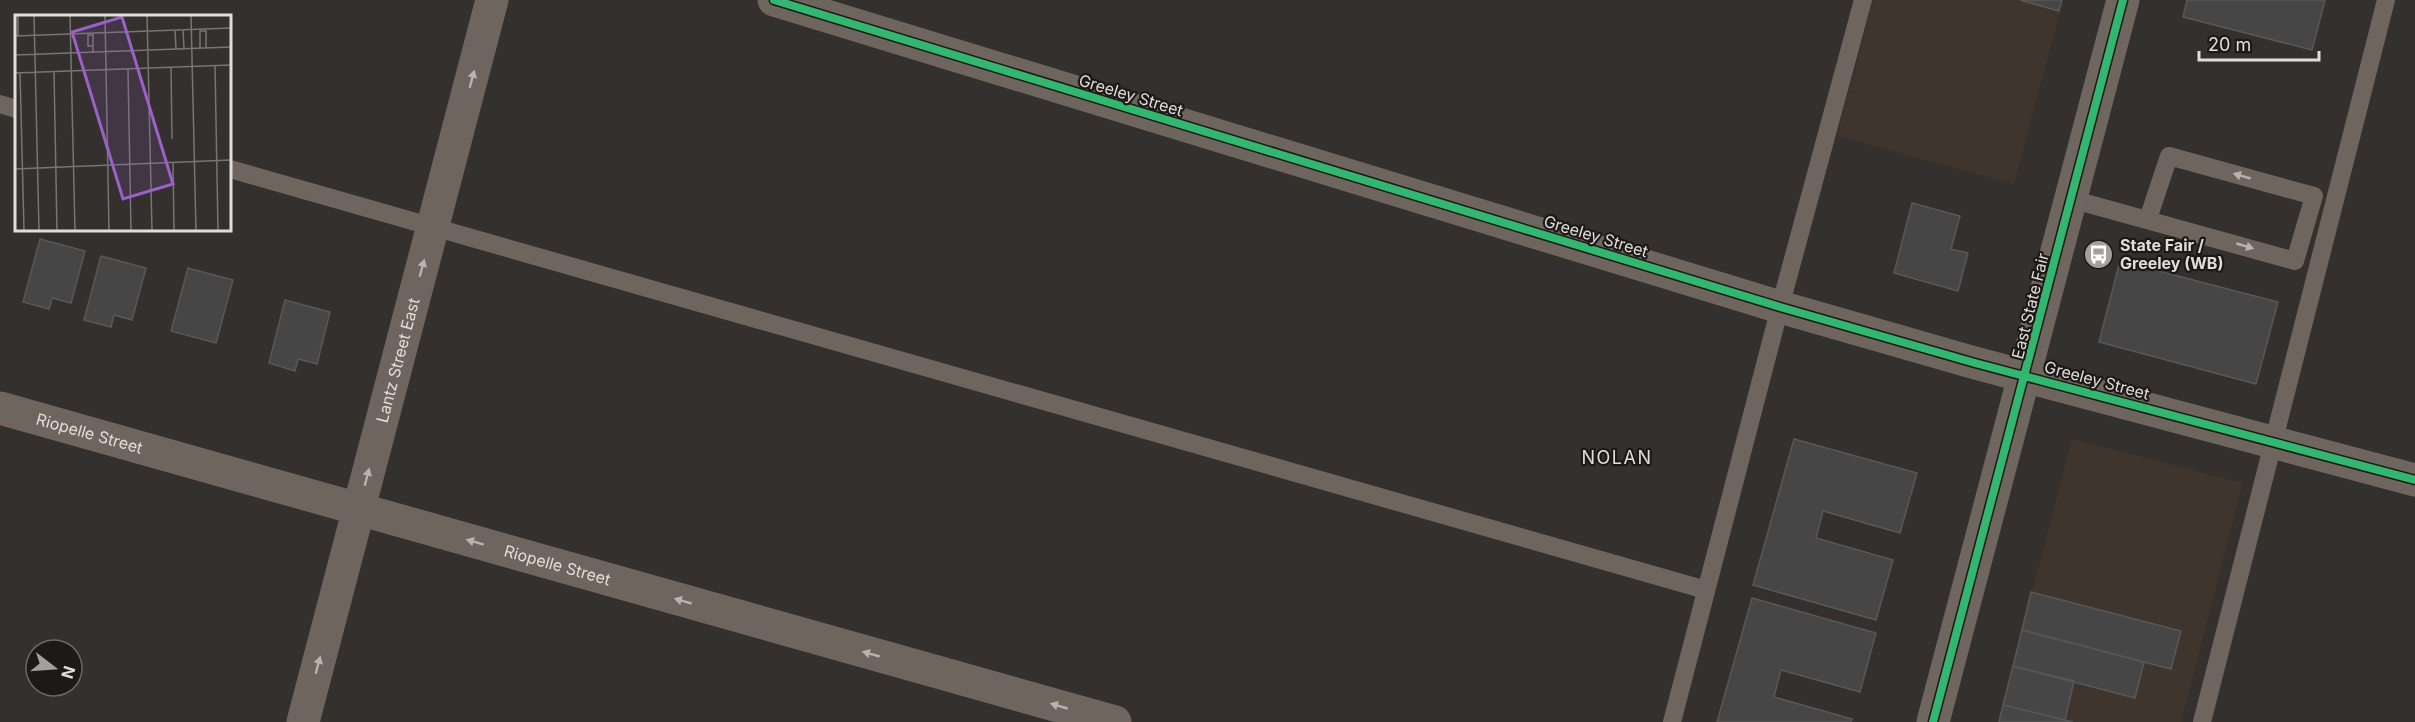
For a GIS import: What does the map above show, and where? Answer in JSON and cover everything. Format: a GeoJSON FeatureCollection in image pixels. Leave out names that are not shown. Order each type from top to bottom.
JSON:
{"type":"FeatureCollection","features":[{"type":"Feature","properties":{"kind":"street","name":"Lantz Street East"},"geometry":{"type":"LineString","coordinates":[[303,722],[492,0]]}},
{"type":"Feature","properties":{"kind":"street","name":"Greeley Street"},"geometry":{"type":"LineString","coordinates":[[774,0],[1780,307],[2415,480]]}},
{"type":"Feature","properties":{"kind":"street","name":"East State Fair"},"geometry":{"type":"LineString","coordinates":[[1933,722],[2123,0]]}},
{"type":"Feature","properties":{"kind":"street","name":"Riopelle Street"},"geometry":{"type":"LineString","coordinates":[[0,408],[1115,722]]}},
{"type":"Feature","properties":{"kind":"lane"},"geometry":{"type":"LineString","coordinates":[[1672,722],[1863,0]]}},
{"type":"Feature","properties":{"kind":"lane"},"geometry":{"type":"LineString","coordinates":[[2202,722],[2386,0]]}},
{"type":"Feature","properties":{"kind":"lane"},"geometry":{"type":"LineString","coordinates":[[0,104],[15,109]]}},
{"type":"Feature","properties":{"kind":"lane"},"geometry":{"type":"LineString","coordinates":[[2071,199],[2295,261],[2314,196],[2169,156],[2148,219]]}},
{"type":"Feature","properties":{"kind":"lane"},"geometry":{"type":"LineString","coordinates":[[231,169],[1706,590]]}},
{"type":"Feature","properties":{"kind":"shaded area"},"geometry":{"type":"Polygon","coordinates":[[[1873,0],[2063,0],[2014,184],[1837,136],[1873,0]]]}},
{"type":"Feature","properties":{"kind":"shaded area"},"geometry":{"type":"Polygon","coordinates":[[[2072,439],[2243,483],[2181,722],[1998,722],[2072,439]]]}},
{"type":"Feature","properties":{"kind":"building"},"geometry":{"type":"Polygon","coordinates":[[[2020,0],[2062,0],[2059,11],[2020,0]]]}},
{"type":"Feature","properties":{"kind":"building"},"geometry":{"type":"Polygon","coordinates":[[[2187,0],[2325,0],[2312,50],[2183,17],[2187,0]]]}},
{"type":"Feature","properties":{"kind":"building"},"geometry":{"type":"Polygon","coordinates":[[[1912,203],[1960,216],[1951,249],[1968,253],[1958,291],[1894,273],[1912,203]]]}},
{"type":"Feature","properties":{"kind":"building"},"geometry":{"type":"Polygon","coordinates":[[[40,239],[85,251],[71,303],[52,298],[49,309],[23,302],[40,239]]]}},
{"type":"Feature","properties":{"kind":"building"},"geometry":{"type":"Polygon","coordinates":[[[101,256],[146,268],[132,320],[114,315],[111,327],[84,320],[101,256]]]}},
{"type":"Feature","properties":{"kind":"building"},"geometry":{"type":"Polygon","coordinates":[[[2120,261],[2278,302],[2256,384],[2099,342],[2120,261]]]}},
{"type":"Feature","properties":{"kind":"building"},"geometry":{"type":"Polygon","coordinates":[[[188,268],[233,280],[216,343],[171,331],[188,268]]]}},
{"type":"Feature","properties":{"kind":"building"},"geometry":{"type":"Polygon","coordinates":[[[285,300],[330,312],[317,364],[298,359],[295,371],[269,363],[285,300]]]}},
{"type":"Feature","properties":{"kind":"building"},"geometry":{"type":"Polygon","coordinates":[[[1794,439],[1917,473],[1900,533],[1823,511],[1816,538],[1893,560],[1876,620],[1753,585],[1794,439]]]}},
{"type":"Feature","properties":{"kind":"building"},"geometry":{"type":"Polygon","coordinates":[[[2031,592],[2181,631],[2171,669],[2022,630],[2031,592]]]}},
{"type":"Feature","properties":{"kind":"building"},"geometry":{"type":"Polygon","coordinates":[[[1752,598],[1876,633],[1860,692],[1781,670],[1774,697],[1852,719],[1851,722],[1717,722],[1752,598]]]}},
{"type":"Feature","properties":{"kind":"building"},"geometry":{"type":"Polygon","coordinates":[[[2022,630],[2144,662],[2135,698],[2013,666],[2022,630]]]}},
{"type":"Feature","properties":{"kind":"building"},"geometry":{"type":"Polygon","coordinates":[[[2013,666],[2074,681],[2065,720],[2003,705],[2013,666]]]}},
{"type":"Feature","properties":{"kind":"building"},"geometry":{"type":"Polygon","coordinates":[[[2003,705],[2065,720],[2073,722],[1999,722],[2003,705]]]}},
{"type":"Feature","properties":{"kind":"cycle path"},"geometry":{"type":"LineString","coordinates":[[774,0],[1780,307],[1975,363],[2415,480]]}},
{"type":"Feature","properties":{"kind":"cycle path"},"geometry":{"type":"LineString","coordinates":[[1933,722],[2123,0]]}},
{"type":"Feature","properties":{"kind":"place","name":"State Fair / Greeley (WB)"},"geometry":{"type":"Point","coordinates":[2099,254]}},
{"type":"Feature","properties":{"kind":"district","name":"NOLAN"},"geometry":{"type":"Point","coordinates":[1617,458]}}]}
